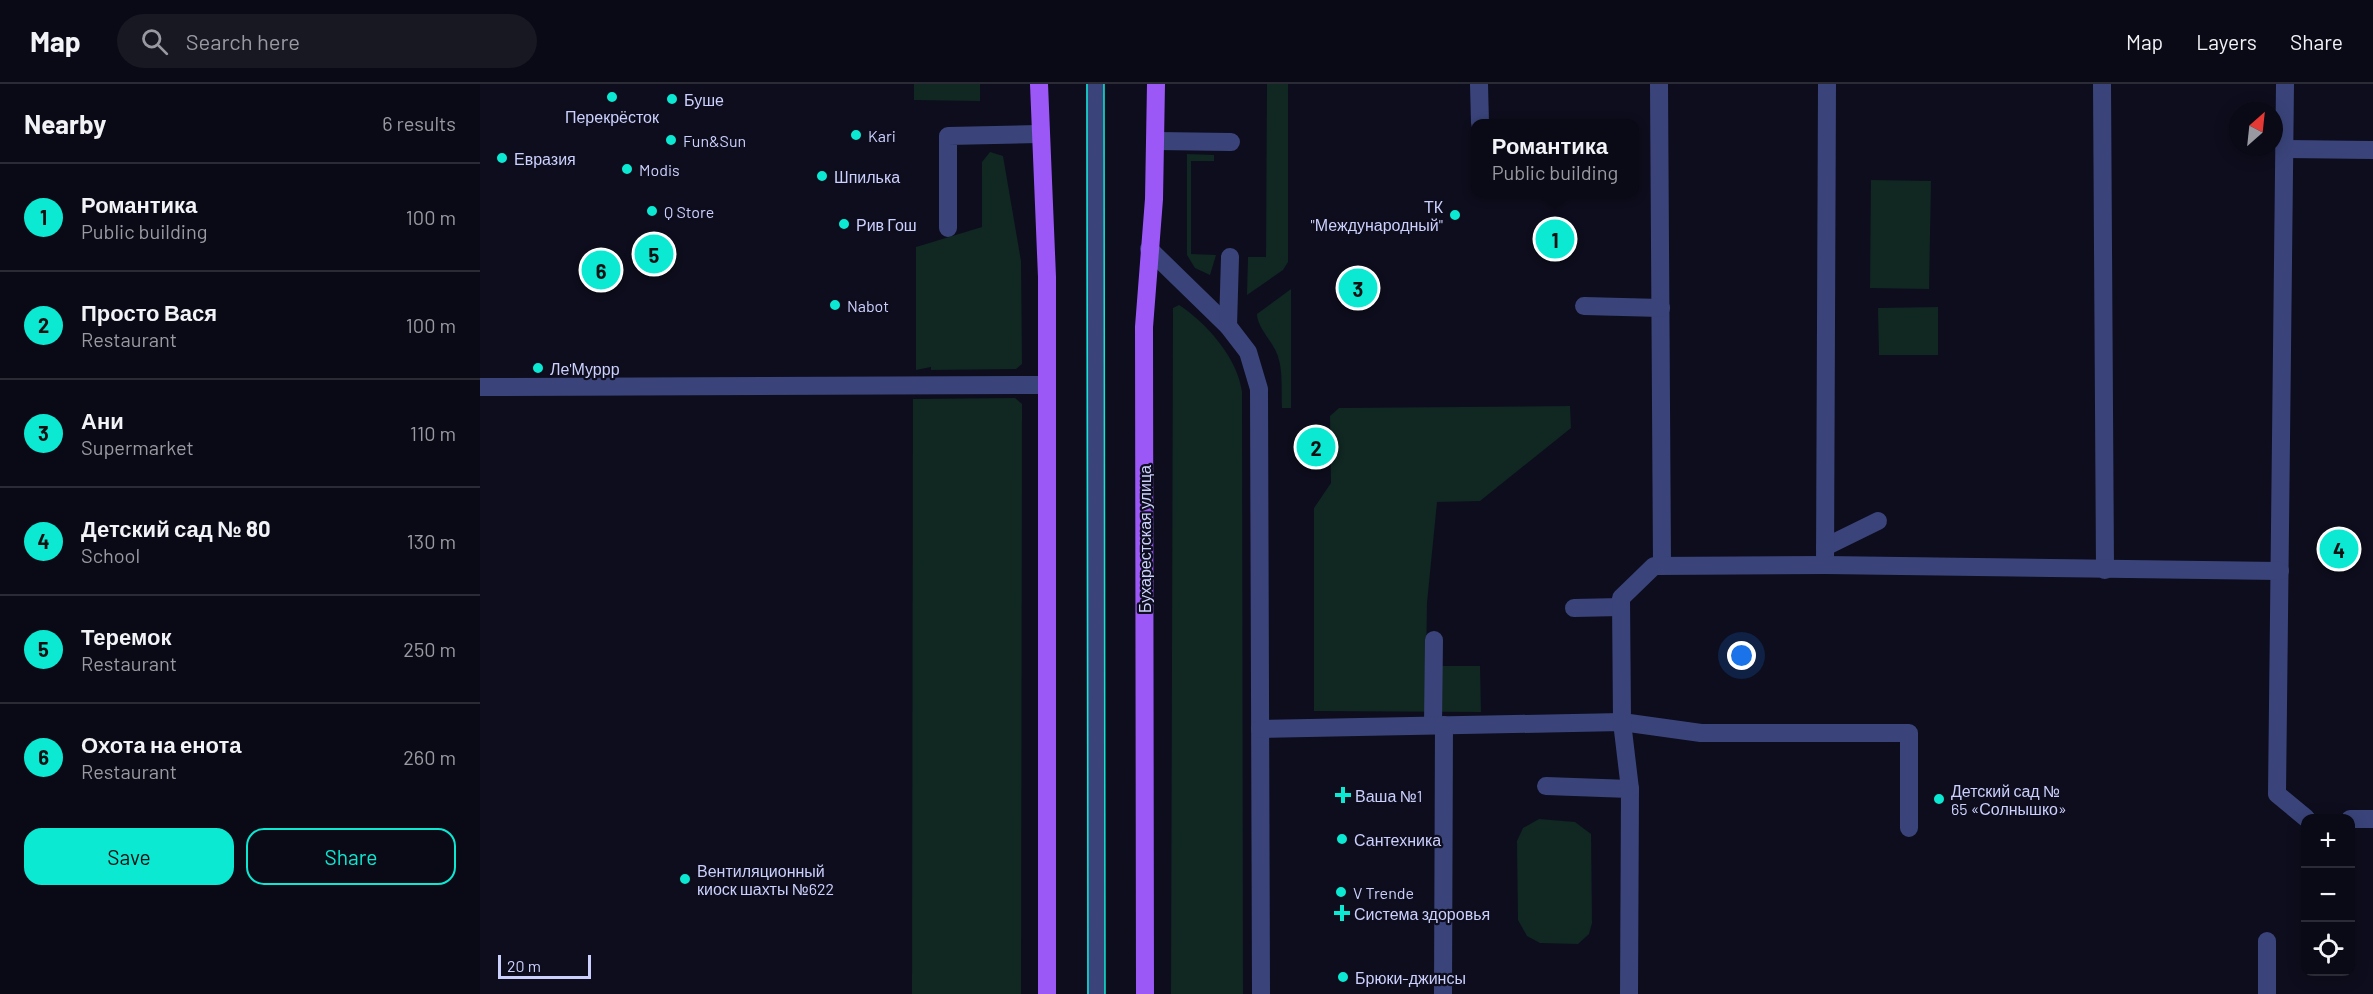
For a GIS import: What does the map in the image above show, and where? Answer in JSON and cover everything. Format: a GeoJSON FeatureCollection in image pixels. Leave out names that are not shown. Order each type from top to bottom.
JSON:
{"type":"FeatureCollection","features":[{"type":"Feature","properties":{"kind":"main road"},"geometry":{"type":"LineString","coordinates":[[1039,84],[1039,134],[1047,277],[1047,994]]}},
{"type":"Feature","properties":{"kind":"main road","name":"Бухарестская улица"},"geometry":{"type":"LineString","coordinates":[[1145,994],[1144,327],[1157,141],[1156,84]]}},
{"type":"Feature","properties":{"kind":"street"},"geometry":{"type":"LineString","coordinates":[[1095,84],[1096,994]]}},
{"type":"Feature","properties":{"kind":"street"},"geometry":{"type":"LineString","coordinates":[[1479,84],[1480,119]]}},
{"type":"Feature","properties":{"kind":"street"},"geometry":{"type":"LineString","coordinates":[[1659,84],[1662,566]]}},
{"type":"Feature","properties":{"kind":"street"},"geometry":{"type":"LineString","coordinates":[[1825,556],[1827,84]]}},
{"type":"Feature","properties":{"kind":"street"},"geometry":{"type":"LineString","coordinates":[[2102,84],[2104,570]]}},
{"type":"Feature","properties":{"kind":"street"},"geometry":{"type":"LineString","coordinates":[[2285,84],[2277,794],[2301,815]]}},
{"type":"Feature","properties":{"kind":"street"},"geometry":{"type":"LineString","coordinates":[[948,228],[948,136],[1039,134]]}},
{"type":"Feature","properties":{"kind":"street"},"geometry":{"type":"LineString","coordinates":[[1157,141],[1231,142]]}},
{"type":"Feature","properties":{"kind":"street"},"geometry":{"type":"LineString","coordinates":[[2286,149],[2373,150]]}},
{"type":"Feature","properties":{"kind":"street"},"geometry":{"type":"LineString","coordinates":[[1149,249],[1228,326],[1248,352],[1259,389],[1261,994]]}},
{"type":"Feature","properties":{"kind":"street"},"geometry":{"type":"LineString","coordinates":[[1228,326],[1230,257]]}},
{"type":"Feature","properties":{"kind":"street"},"geometry":{"type":"LineString","coordinates":[[1584,306],[1661,308]]}},
{"type":"Feature","properties":{"kind":"street"},"geometry":{"type":"LineString","coordinates":[[480,387],[1047,385]]}},
{"type":"Feature","properties":{"kind":"street"},"geometry":{"type":"LineString","coordinates":[[1825,556],[1878,521]]}},
{"type":"Feature","properties":{"kind":"street"},"geometry":{"type":"LineString","coordinates":[[1629,994],[1630,789],[1622,722],[1621,598],[1654,566],[1825,556],[2104,570],[2280,571]]}},
{"type":"Feature","properties":{"kind":"street"},"geometry":{"type":"LineString","coordinates":[[1574,608],[1621,607]]}},
{"type":"Feature","properties":{"kind":"street"},"geometry":{"type":"LineString","coordinates":[[1434,640],[1439,725],[1443,994]]}},
{"type":"Feature","properties":{"kind":"street"},"geometry":{"type":"LineString","coordinates":[[1260,729],[1622,722],[1701,733],[1909,733],[1909,828]]}},
{"type":"Feature","properties":{"kind":"street"},"geometry":{"type":"LineString","coordinates":[[1546,786],[1630,789]]}},
{"type":"Feature","properties":{"kind":"street"},"geometry":{"type":"LineString","coordinates":[[2355,819],[2373,819]]}},
{"type":"Feature","properties":{"kind":"street"},"geometry":{"type":"LineString","coordinates":[[2266,941],[2267,994]]}},
{"type":"Feature","properties":{"kind":"green space"},"geometry":{"type":"Polygon","coordinates":[[[914,84],[980,84],[980,101],[914,100],[914,84]]]}},
{"type":"Feature","properties":{"kind":"green space"},"geometry":{"type":"Polygon","coordinates":[[[1267,84],[1288,84],[1288,262],[1283,270],[1247,295],[1248,257],[1266,257],[1267,84]]]}},
{"type":"Feature","properties":{"kind":"green space"},"geometry":{"type":"Polygon","coordinates":[[[990,152],[1003,156],[1021,261],[1022,364],[1016,369],[931,370],[931,367],[916,370],[916,247],[982,227],[982,162],[990,152]]]}},
{"type":"Feature","properties":{"kind":"green space"},"geometry":{"type":"Polygon","coordinates":[[[1187,154],[1214,155],[1214,161],[1191,161],[1191,254],[1216,255],[1210,275],[1195,268],[1187,255],[1187,154]]]}},
{"type":"Feature","properties":{"kind":"green space"},"geometry":{"type":"Polygon","coordinates":[[[1871,180],[1931,181],[1929,289],[1870,288],[1871,180]]]}},
{"type":"Feature","properties":{"kind":"green space"},"geometry":{"type":"Polygon","coordinates":[[[1291,289],[1291,408],[1282,408],[1279,360],[1260,325],[1257,314],[1291,289]]]}},
{"type":"Feature","properties":{"kind":"green space"},"geometry":{"type":"Polygon","coordinates":[[[1179,305],[1200,322],[1220,343],[1234,367],[1242,392],[1243,994],[1171,994],[1173,308],[1179,305]]]}},
{"type":"Feature","properties":{"kind":"green space"},"geometry":{"type":"Polygon","coordinates":[[[1938,307],[1938,355],[1879,355],[1878,308],[1938,307]]]}},
{"type":"Feature","properties":{"kind":"green space"},"geometry":{"type":"Polygon","coordinates":[[[1015,398],[1022,404],[1021,994],[912,994],[913,399],[1015,398]]]}},
{"type":"Feature","properties":{"kind":"green space"},"geometry":{"type":"Polygon","coordinates":[[[1570,406],[1571,428],[1480,501],[1437,502],[1427,603],[1426,666],[1480,666],[1481,712],[1314,711],[1314,508],[1331,483],[1330,416],[1339,408],[1570,406]]]}},
{"type":"Feature","properties":{"kind":"green space"},"geometry":{"type":"Polygon","coordinates":[[[1539,819],[1575,822],[1591,834],[1592,923],[1589,934],[1578,944],[1540,943],[1527,936],[1518,920],[1517,841],[1523,828],[1539,819]]]}},
{"type":"Feature","properties":{"kind":"tram line"},"geometry":{"type":"LineString","coordinates":[[1087,84],[1088,994]]}},
{"type":"Feature","properties":{"kind":"tram line"},"geometry":{"type":"LineString","coordinates":[[1104,84],[1105,994]]}},
{"type":"Feature","properties":{"kind":"place","name":"Перекрёсток"},"geometry":{"type":"Point","coordinates":[612,97]}},
{"type":"Feature","properties":{"kind":"place","name":"Буше"},"geometry":{"type":"Point","coordinates":[672,99]}},
{"type":"Feature","properties":{"kind":"place","name":"Kari"},"geometry":{"type":"Point","coordinates":[856,135]}},
{"type":"Feature","properties":{"kind":"place","name":"Fun&Sun"},"geometry":{"type":"Point","coordinates":[671,140]}},
{"type":"Feature","properties":{"kind":"place","name":"Евразия"},"geometry":{"type":"Point","coordinates":[502,158]}},
{"type":"Feature","properties":{"kind":"place","name":"Modis"},"geometry":{"type":"Point","coordinates":[627,169]}},
{"type":"Feature","properties":{"kind":"place","name":"Шпилька"},"geometry":{"type":"Point","coordinates":[822,176]}},
{"type":"Feature","properties":{"kind":"place","name":"Q Store"},"geometry":{"type":"Point","coordinates":[652,211]}},
{"type":"Feature","properties":{"kind":"place","name":"ТК \"Международный\""},"geometry":{"type":"Point","coordinates":[1455,215]}},
{"type":"Feature","properties":{"kind":"place","name":"Рив Гош"},"geometry":{"type":"Point","coordinates":[844,224]}},
{"type":"Feature","properties":{"kind":"place","name":"Романтика"},"geometry":{"type":"Point","coordinates":[1555,239]}},
{"type":"Feature","properties":{"kind":"place","name":"Теремок"},"geometry":{"type":"Point","coordinates":[654,254]}},
{"type":"Feature","properties":{"kind":"place","name":"Охота на енота"},"geometry":{"type":"Point","coordinates":[601,270]}},
{"type":"Feature","properties":{"kind":"place","name":"Ани"},"geometry":{"type":"Point","coordinates":[1358,288]}},
{"type":"Feature","properties":{"kind":"place","name":"Nabot"},"geometry":{"type":"Point","coordinates":[835,305]}},
{"type":"Feature","properties":{"kind":"place","name":"Ле'Муррр"},"geometry":{"type":"Point","coordinates":[538,368]}},
{"type":"Feature","properties":{"kind":"place","name":"Просто Вася"},"geometry":{"type":"Point","coordinates":[1316,447]}},
{"type":"Feature","properties":{"kind":"place","name":"Детский сад № 80"},"geometry":{"type":"Point","coordinates":[2339,549]}},
{"type":"Feature","properties":{"kind":"place","name":"Ваша №1"},"geometry":{"type":"Point","coordinates":[1343,795]}},
{"type":"Feature","properties":{"kind":"place","name":"Детский сад № 65 «Солнышко»"},"geometry":{"type":"Point","coordinates":[1939,799]}},
{"type":"Feature","properties":{"kind":"place","name":"Сантехника"},"geometry":{"type":"Point","coordinates":[1342,839]}},
{"type":"Feature","properties":{"kind":"place","name":"Вентиляционный киоск шахты №622"},"geometry":{"type":"Point","coordinates":[685,879]}},
{"type":"Feature","properties":{"kind":"place","name":"V Trende"},"geometry":{"type":"Point","coordinates":[1341,892]}},
{"type":"Feature","properties":{"kind":"place","name":"Система здоровья"},"geometry":{"type":"Point","coordinates":[1342,913]}},
{"type":"Feature","properties":{"kind":"place","name":"Брюки-джинсы"},"geometry":{"type":"Point","coordinates":[1343,977]}}]}
